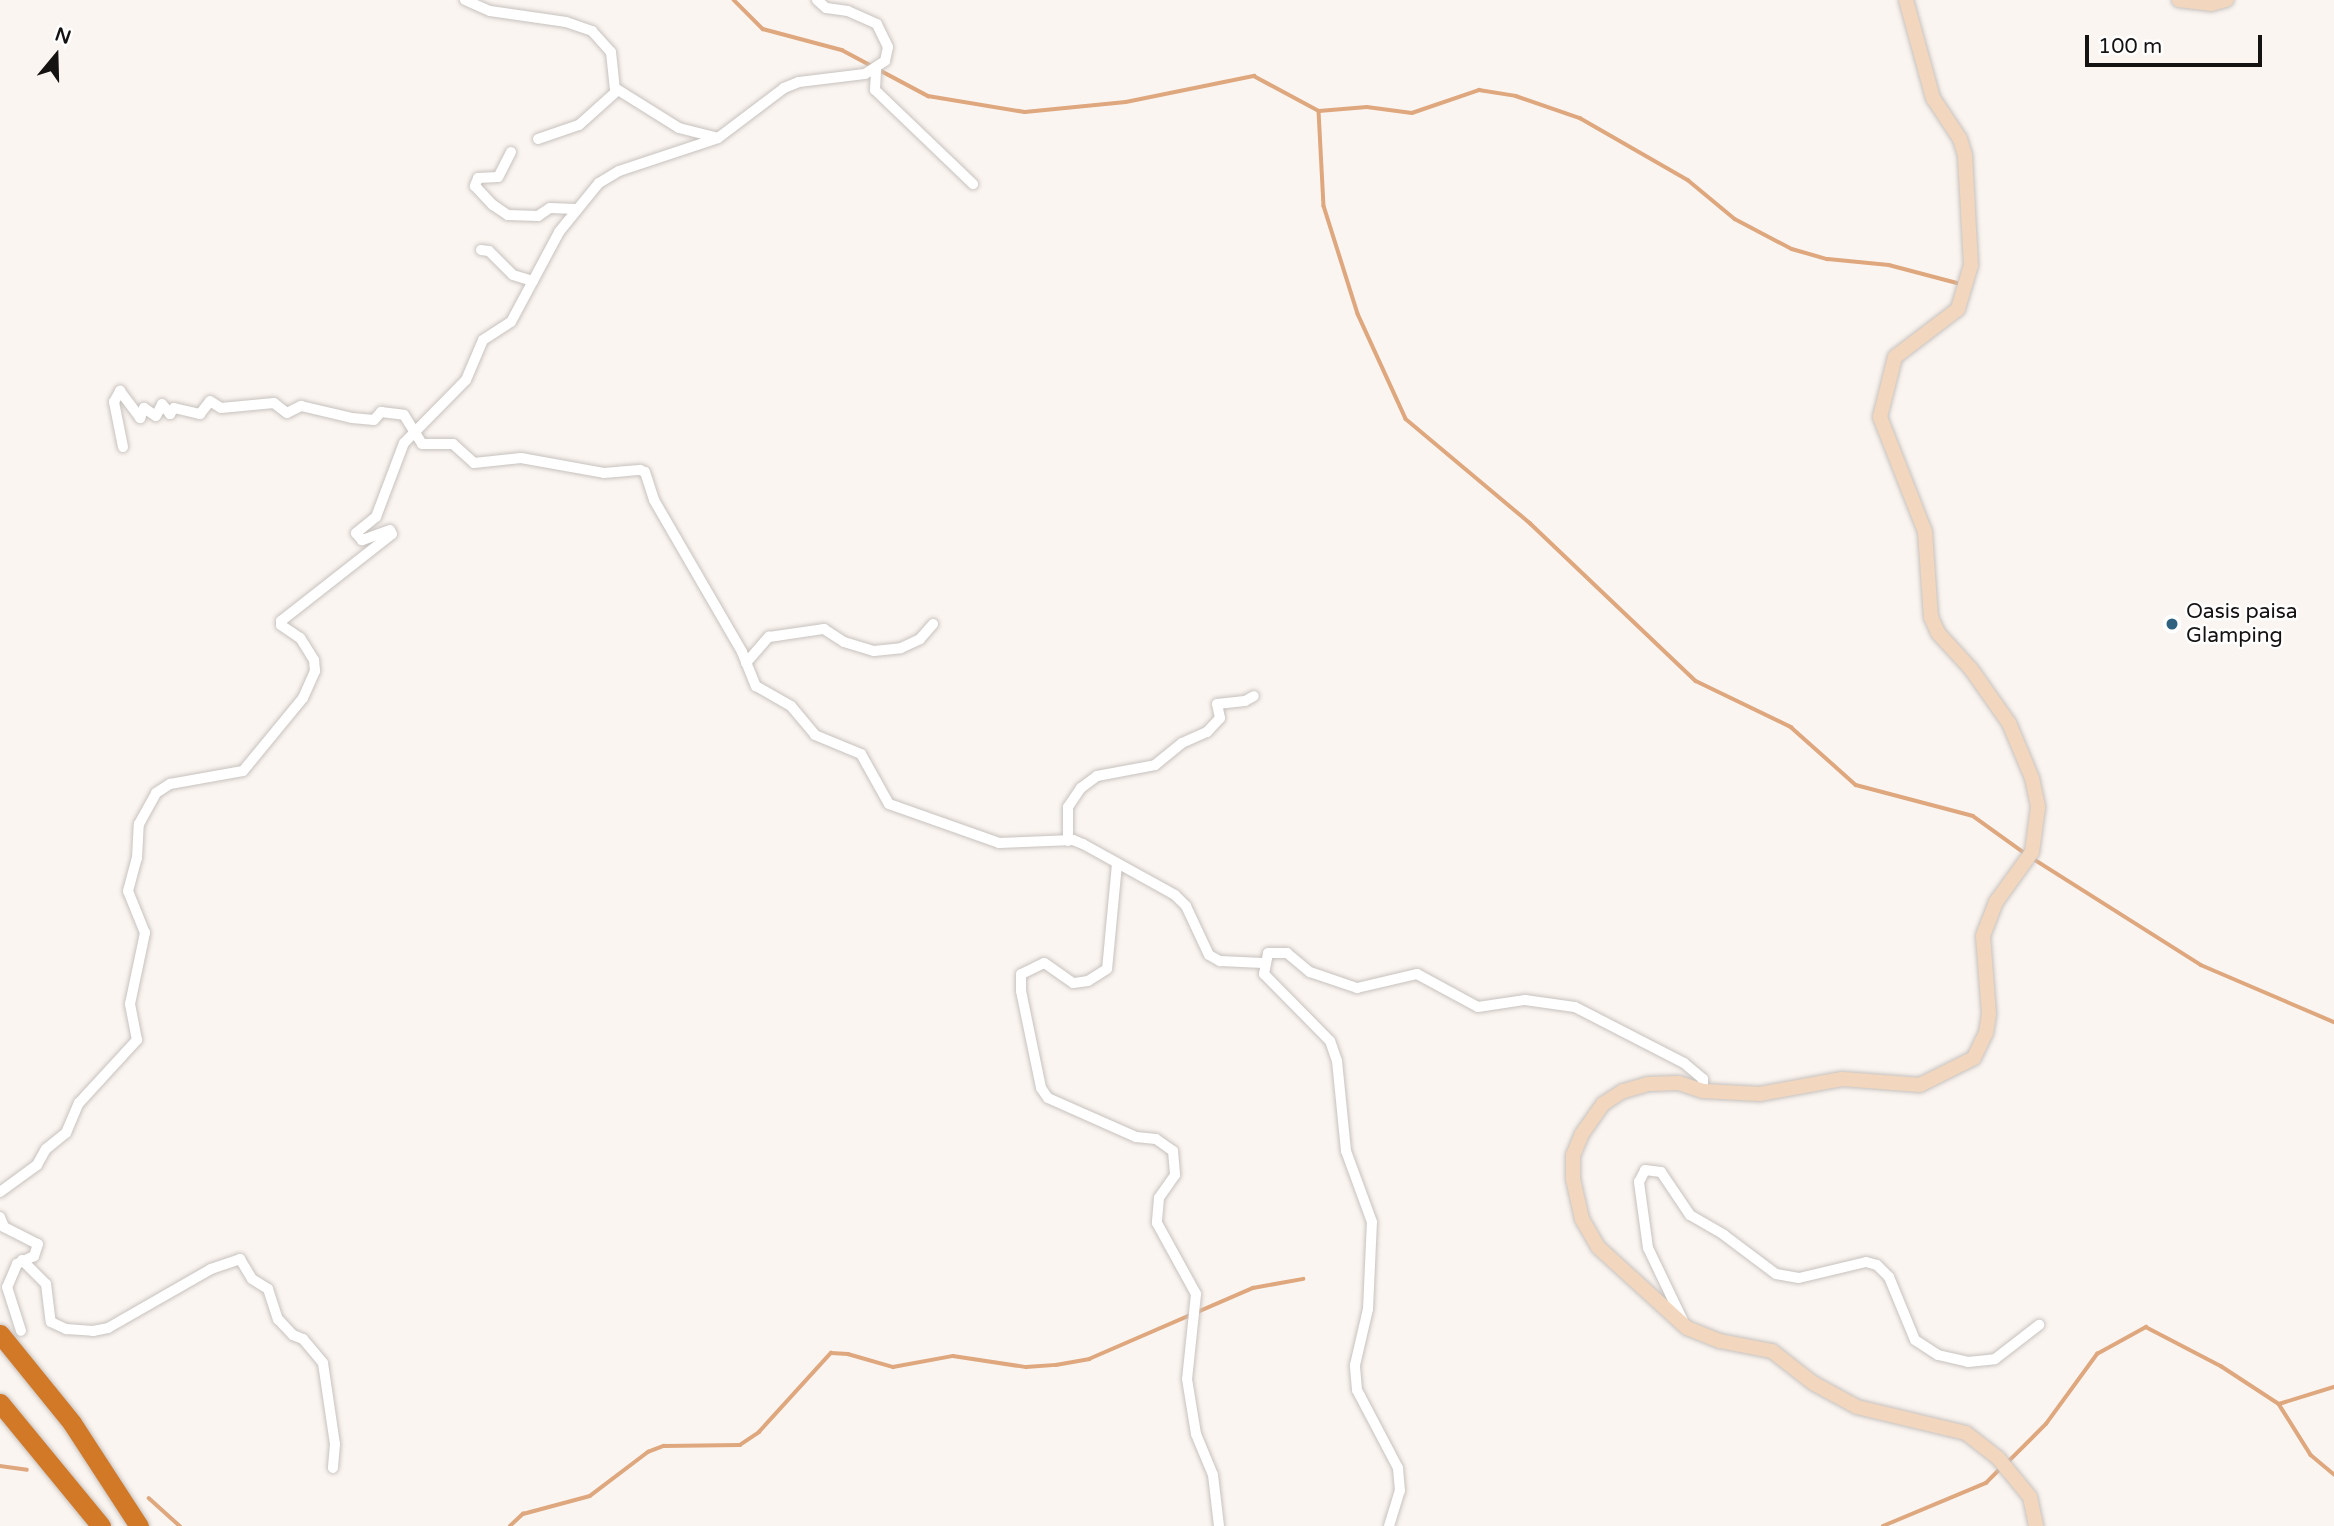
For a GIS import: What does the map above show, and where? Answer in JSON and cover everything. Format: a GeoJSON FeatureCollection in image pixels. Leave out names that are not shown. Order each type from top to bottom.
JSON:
{"type":"FeatureCollection","features":[{"type":"Feature","properties":{"kind":"highway"},"geometry":{"type":"LineString","coordinates":[[0,1334],[72,1423],[139,1526]]}},
{"type":"Feature","properties":{"kind":"highway"},"geometry":{"type":"LineString","coordinates":[[0,1403],[101,1526]]}},
{"type":"Feature","properties":{"kind":"main road"},"geometry":{"type":"LineString","coordinates":[[1906,0],[1933,98],[1960,139],[1965,155],[1971,265],[1958,309],[1895,357],[1880,417],[1925,532],[1931,617],[1938,633],[1999,707],[2032,778],[2039,827],[2028,857],[1987,918],[1982,953],[1989,1014],[1974,1058],[1920,1085],[1842,1079],[1760,1094],[1703,1091],[1678,1083],[1648,1084],[1623,1091],[1597,1111],[1573,1155],[1582,1219],[1598,1247],[1687,1328],[1720,1341],[1772,1351],[1813,1383],[1857,1407],[1966,1433],[1999,1459],[2030,1497],[2036,1526]]}},
{"type":"Feature","properties":{"kind":"main road"},"geometry":{"type":"LineString","coordinates":[[2179,0],[2211,4],[2227,0]]}},
{"type":"Feature","properties":{"kind":"street"},"geometry":{"type":"LineString","coordinates":[[465,0],[490,11],[566,22],[592,31],[611,52],[611,74],[618,90],[679,128],[718,138]]}},
{"type":"Feature","properties":{"kind":"street"},"geometry":{"type":"LineString","coordinates":[[0,1192],[9,1181],[37,1165],[46,1149],[66,1133],[79,1103],[136,1040],[130,1004],[145,933],[128,891],[141,817],[161,788],[243,771],[303,698],[315,671],[314,660],[300,638],[280,623],[392,534],[390,530],[362,540],[356,533],[376,517],[404,443],[466,380],[483,340],[511,322],[576,209],[607,176],[718,138],[799,82],[876,70],[886,61],[888,47],[877,24],[844,10],[826,8],[817,0]]}},
{"type":"Feature","properties":{"kind":"street"},"geometry":{"type":"LineString","coordinates":[[834,0],[844,10]]}},
{"type":"Feature","properties":{"kind":"street"},"geometry":{"type":"LineString","coordinates":[[876,70],[874,90],[972,184]]}},
{"type":"Feature","properties":{"kind":"street"},"geometry":{"type":"LineString","coordinates":[[538,139],[579,125],[618,90]]}},
{"type":"Feature","properties":{"kind":"street"},"geometry":{"type":"LineString","coordinates":[[511,152],[498,177],[478,178],[475,186],[493,205],[508,215],[538,216],[550,208],[576,209]]}},
{"type":"Feature","properties":{"kind":"street"},"geometry":{"type":"LineString","coordinates":[[481,250],[489,251],[513,275],[533,281]]}},
{"type":"Feature","properties":{"kind":"street"},"geometry":{"type":"LineString","coordinates":[[123,447],[114,402],[120,391],[140,418],[144,408],[156,416],[162,404],[170,414],[174,408],[200,414],[210,401],[221,408],[274,403],[287,413],[301,406],[373,420],[381,412],[404,415],[422,444],[453,444],[474,463],[521,458],[604,473],[645,472],[654,500],[756,685],[791,706],[815,735],[861,754],[889,804],[999,844],[1068,841],[1083,844],[1175,895],[1185,906],[1209,955],[1220,961],[1263,963]]}},
{"type":"Feature","properties":{"kind":"street"},"geometry":{"type":"LineString","coordinates":[[746,663],[769,637],[778,635],[824,629],[844,642],[874,651],[901,648],[920,639],[933,624]]}},
{"type":"Feature","properties":{"kind":"street"},"geometry":{"type":"LineString","coordinates":[[1068,841],[1068,807],[1081,788],[1097,776],[1155,765],[1182,743],[1207,732],[1220,718],[1217,704],[1245,701],[1254,695]]}},
{"type":"Feature","properties":{"kind":"street"},"geometry":{"type":"LineString","coordinates":[[1117,864],[1107,969],[1088,981],[1073,983],[1044,963],[1021,974],[1021,991],[1033,1033],[1041,1088],[1048,1098],[1136,1137],[1156,1139],[1174,1151],[1175,1175],[1159,1198],[1157,1223],[1190,1275],[1196,1294],[1187,1380],[1196,1434],[1213,1475],[1219,1526]]}},
{"type":"Feature","properties":{"kind":"street"},"geometry":{"type":"LineString","coordinates":[[1389,1526],[1400,1491],[1398,1468],[1357,1390],[1355,1366],[1368,1310],[1373,1256],[1372,1222],[1346,1151],[1337,1061],[1331,1041],[1264,974],[1263,963],[1268,953],[1287,953],[1310,972],[1357,988],[1417,974],[1478,1007],[1525,1000],[1574,1007],[1690,1067],[1703,1079],[1703,1091]]}},
{"type":"Feature","properties":{"kind":"street"},"geometry":{"type":"LineString","coordinates":[[1687,1328],[1648,1248],[1639,1182],[1645,1170],[1661,1172],[1690,1215],[1724,1235],[1776,1274],[1799,1278],[1866,1262],[1877,1265],[1889,1277],[1915,1340],[1938,1355],[1968,1362],[1995,1359],[2039,1325]]}},
{"type":"Feature","properties":{"kind":"street"},"geometry":{"type":"LineString","coordinates":[[0,1217],[4,1227],[38,1244],[34,1256],[22,1260],[7,1287],[21,1332]]}},
{"type":"Feature","properties":{"kind":"street"},"geometry":{"type":"LineString","coordinates":[[22,1260],[46,1284],[51,1322],[66,1329],[93,1331],[108,1328],[212,1269],[240,1259],[252,1279],[268,1289],[278,1319],[293,1335],[303,1339],[323,1363],[335,1444],[333,1468]]}},
{"type":"Feature","properties":{"kind":"waterway"},"geometry":{"type":"LineString","coordinates":[[734,0],[763,29],[842,50],[928,96],[1025,112],[1126,102],[1254,76],[1319,111],[1367,107],[1412,113],[1479,90],[1516,96],[1580,118],[1688,180],[1735,219],[1792,249],[1828,259],[1889,265],[1957,283]]}},
{"type":"Feature","properties":{"kind":"waterway"},"geometry":{"type":"LineString","coordinates":[[1319,111],[1324,206],[1358,314],[1406,419],[1530,523],[1696,681],[1791,727],[1856,785],[1973,816],[2026,854]]}},
{"type":"Feature","properties":{"kind":"waterway"},"geometry":{"type":"LineString","coordinates":[[2032,858],[2201,965],[2334,1022]]}},
{"type":"Feature","properties":{"kind":"waterway"},"geometry":{"type":"LineString","coordinates":[[510,1526],[523,1514],[590,1496],[648,1452],[664,1446],[740,1445],[759,1432],[831,1353],[848,1354],[893,1367],[953,1356],[1026,1367],[1056,1365],[1089,1359],[1253,1288],[1303,1279]]}},
{"type":"Feature","properties":{"kind":"waterway"},"geometry":{"type":"LineString","coordinates":[[2007,1463],[2046,1424],[2097,1354],[2146,1327],[2221,1366],[2279,1404],[2311,1455],[2334,1474]]}},
{"type":"Feature","properties":{"kind":"waterway"},"geometry":{"type":"LineString","coordinates":[[2279,1404],[2334,1387]]}},
{"type":"Feature","properties":{"kind":"waterway"},"geometry":{"type":"LineString","coordinates":[[0,1466],[27,1470]]}},
{"type":"Feature","properties":{"kind":"waterway"},"geometry":{"type":"LineString","coordinates":[[1883,1526],[1986,1483],[2001,1468]]}},
{"type":"Feature","properties":{"kind":"waterway"},"geometry":{"type":"LineString","coordinates":[[149,1498],[180,1526]]}},
{"type":"Feature","properties":{"kind":"place","name":"Oasis paisa Glamping"},"geometry":{"type":"Point","coordinates":[2172,624]}}]}
